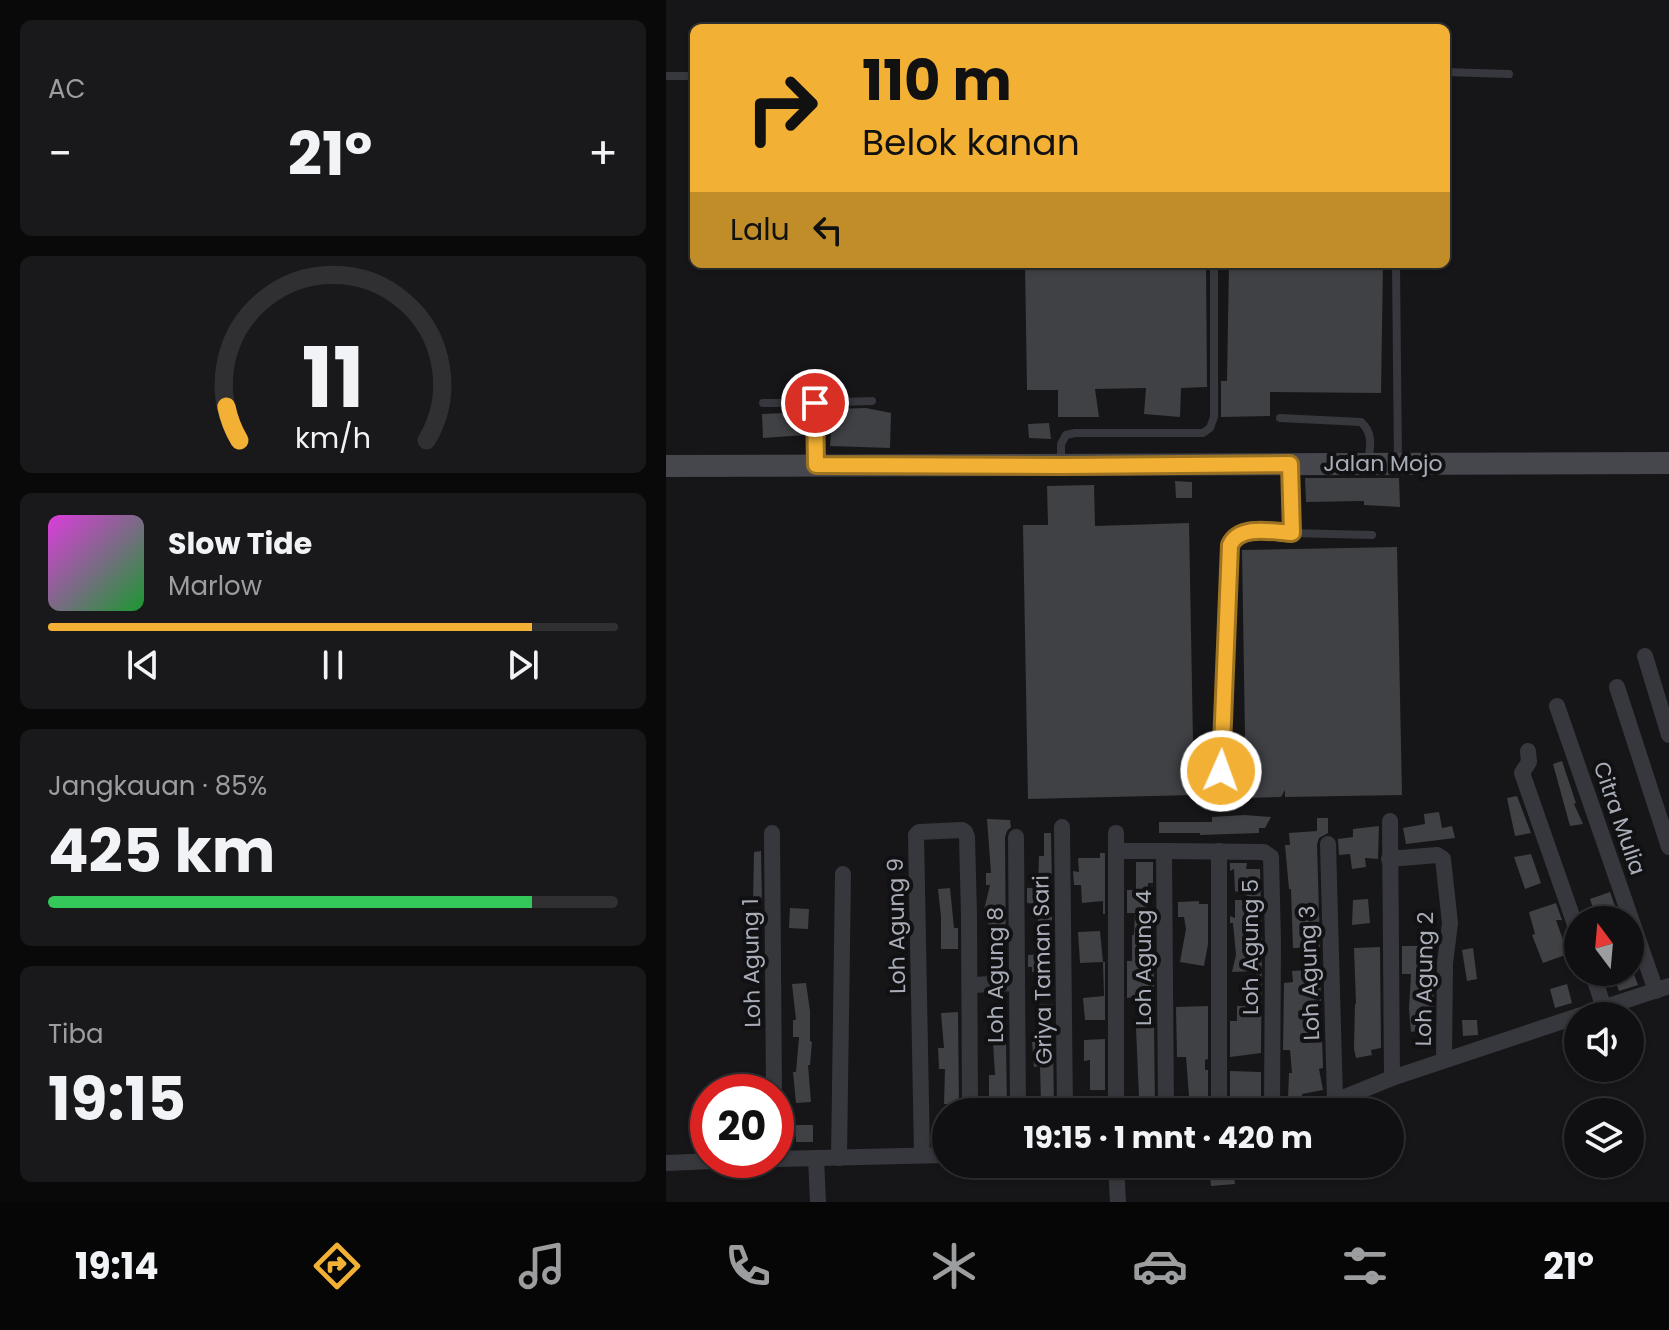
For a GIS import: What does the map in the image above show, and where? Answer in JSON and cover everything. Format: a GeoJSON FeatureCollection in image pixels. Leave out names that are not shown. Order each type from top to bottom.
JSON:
{"type":"FeatureCollection","features":[{"type":"Feature","properties":{"kind":"street","name":"Jalan Mojo"},"geometry":{"type":"LineString","coordinates":[[666,466],[1669,463]]}},
{"type":"Feature","properties":{"kind":"street"},"geometry":{"type":"LineString","coordinates":[[1645,656],[1669,735]]}},
{"type":"Feature","properties":{"kind":"street"},"geometry":{"type":"LineString","coordinates":[[1617,687],[1669,847]]}},
{"type":"Feature","properties":{"kind":"street","name":"Citra Mulia"},"geometry":{"type":"LineString","coordinates":[[1557,706],[1662,988]]}},
{"type":"Feature","properties":{"kind":"street"},"geometry":{"type":"LineString","coordinates":[[1528,751],[1529,762],[1522,773],[1569,906]]}},
{"type":"Feature","properties":{"kind":"street","name":"Loh Agung 2"},"geometry":{"type":"LineString","coordinates":[[1390,821],[1392,1078]]}},
{"type":"Feature","properties":{"kind":"street","name":"Griya Taman Sari"},"geometry":{"type":"LineString","coordinates":[[1062,827],[1065,1098]]}},
{"type":"Feature","properties":{"kind":"street","name":"Loh Agung 9"},"geometry":{"type":"LineString","coordinates":[[922,1155],[916,835],[919,832],[962,830],[966,833],[970,1098]]}},
{"type":"Feature","properties":{"kind":"street","name":"Loh Agung 1"},"geometry":{"type":"LineString","coordinates":[[772,833],[774,1074]]}},
{"type":"Feature","properties":{"kind":"street","name":"Loh Agung 8"},"geometry":{"type":"LineString","coordinates":[[1016,837],[1018,1098]]}},
{"type":"Feature","properties":{"kind":"street","name":"Loh Agung 4"},"geometry":{"type":"LineString","coordinates":[[1116,1098],[1116,842],[1164,851],[1166,1098]]}},
{"type":"Feature","properties":{"kind":"street","name":"Loh Agung 3"},"geometry":{"type":"LineString","coordinates":[[1328,844],[1335,1098]]}},
{"type":"Feature","properties":{"kind":"street"},"geometry":{"type":"LineString","coordinates":[[1164,851],[1219,851]]}},
{"type":"Feature","properties":{"kind":"street","name":"Loh Agung 5"},"geometry":{"type":"LineString","coordinates":[[1219,1098],[1219,851],[1264,852],[1271,857],[1272,1098]]}},
{"type":"Feature","properties":{"kind":"street","name":"Loh Agung 2"},"geometry":{"type":"LineString","coordinates":[[1389,859],[1433,855],[1443,859],[1450,923],[1445,963],[1444,1060]]}},
{"type":"Feature","properties":{"kind":"street"},"geometry":{"type":"LineString","coordinates":[[839,1158],[843,874]]}},
{"type":"Feature","properties":{"kind":"street"},"geometry":{"type":"LineString","coordinates":[[970,985],[1017,983]]}},
{"type":"Feature","properties":{"kind":"street"},"geometry":{"type":"LineString","coordinates":[[1621,1002],[1662,988]]}},
{"type":"Feature","properties":{"kind":"street"},"geometry":{"type":"LineString","coordinates":[[1340,1098],[1564,1021]]}},
{"type":"Feature","properties":{"kind":"street"},"geometry":{"type":"LineString","coordinates":[[794,1159],[932,1155]]}},
{"type":"Feature","properties":{"kind":"street"},"geometry":{"type":"LineString","coordinates":[[816,1158],[818,1202]]}},
{"type":"Feature","properties":{"kind":"street"},"geometry":{"type":"LineString","coordinates":[[666,1163],[690,1162]]}},
{"type":"Feature","properties":{"kind":"street"},"geometry":{"type":"LineString","coordinates":[[1117,1178],[1118,1202]]}},
{"type":"Feature","properties":{"kind":"lane"},"geometry":{"type":"LineString","coordinates":[[1450,72],[1509,74]]}},
{"type":"Feature","properties":{"kind":"lane"},"geometry":{"type":"LineString","coordinates":[[666,76],[690,76]]}},
{"type":"Feature","properties":{"kind":"lane"},"geometry":{"type":"LineString","coordinates":[[1061,466],[1061,444],[1066,435],[1203,433],[1210,428],[1214,417],[1215,386],[1214,268]]}},
{"type":"Feature","properties":{"kind":"lane"},"geometry":{"type":"LineString","coordinates":[[1396,268],[1398,463]]}},
{"type":"Feature","properties":{"kind":"lane"},"geometry":{"type":"LineString","coordinates":[[763,403],[872,401]]}},
{"type":"Feature","properties":{"kind":"lane"},"geometry":{"type":"LineString","coordinates":[[815,403],[816,465]]}},
{"type":"Feature","properties":{"kind":"lane"},"geometry":{"type":"LineString","coordinates":[[1280,418],[1361,422],[1371,436],[1368,464]]}},
{"type":"Feature","properties":{"kind":"lane"},"geometry":{"type":"LineString","coordinates":[[1290,464],[1292,533]]}},
{"type":"Feature","properties":{"kind":"lane"},"geometry":{"type":"LineString","coordinates":[[1221,771],[1230,545],[1233,538],[1244,532],[1372,535]]}},
{"type":"Feature","properties":{"kind":"building"},"geometry":{"type":"Polygon","coordinates":[[[1025,268],[1206,268],[1207,387],[1181,388],[1180,417],[1144,414],[1146,388],[1095,389],[1099,417],[1058,417],[1058,390],[1027,390],[1025,268]]]}},
{"type":"Feature","properties":{"kind":"building"},"geometry":{"type":"Polygon","coordinates":[[[1229,268],[1383,268],[1381,393],[1270,392],[1270,416],[1221,417],[1221,381],[1227,381],[1229,268]]]}},
{"type":"Feature","properties":{"kind":"building"},"geometry":{"type":"Polygon","coordinates":[[[866,408],[891,413],[890,448],[830,446],[833,409],[866,408]]]}},
{"type":"Feature","properties":{"kind":"building"},"geometry":{"type":"Polygon","coordinates":[[[805,412],[806,435],[763,438],[762,414],[805,412]]]}},
{"type":"Feature","properties":{"kind":"building"},"geometry":{"type":"Polygon","coordinates":[[[1049,423],[1051,439],[1029,438],[1028,424],[1049,423]]]}},
{"type":"Feature","properties":{"kind":"building"},"geometry":{"type":"Polygon","coordinates":[[[1305,478],[1399,478],[1400,507],[1364,505],[1364,501],[1306,502],[1305,478]]]}},
{"type":"Feature","properties":{"kind":"building"},"geometry":{"type":"Polygon","coordinates":[[[1175,481],[1192,482],[1192,498],[1176,498],[1175,481]]]}},
{"type":"Feature","properties":{"kind":"building"},"geometry":{"type":"Polygon","coordinates":[[[1094,485],[1095,526],[1189,523],[1194,795],[1028,799],[1023,525],[1048,525],[1047,486],[1094,485]]]}},
{"type":"Feature","properties":{"kind":"building"},"geometry":{"type":"Polygon","coordinates":[[[1397,547],[1402,795],[1285,797],[1285,790],[1281,797],[1246,798],[1242,550],[1397,547]]]}},
{"type":"Feature","properties":{"kind":"building"},"geometry":{"type":"Polygon","coordinates":[[[1562,761],[1583,824],[1570,826],[1553,764],[1562,761]]]}},
{"type":"Feature","properties":{"kind":"building"},"geometry":{"type":"Polygon","coordinates":[[[1517,796],[1531,833],[1515,836],[1507,798],[1517,796]]]}},
{"type":"Feature","properties":{"kind":"building"},"geometry":{"type":"Polygon","coordinates":[[[1439,812],[1442,828],[1452,826],[1455,838],[1406,844],[1403,828],[1425,824],[1424,814],[1439,812]]]}},
{"type":"Feature","properties":{"kind":"building"},"geometry":{"type":"Polygon","coordinates":[[[1212,817],[1271,817],[1265,828],[1259,828],[1259,833],[1159,833],[1159,822],[1212,822],[1212,817]]]}},
{"type":"Feature","properties":{"kind":"building"},"geometry":{"type":"Polygon","coordinates":[[[1317,818],[1328,818],[1328,833],[1319,838],[1317,844],[1320,947],[1293,948],[1291,889],[1285,845],[1290,845],[1289,833],[1317,831],[1317,818]]]}},
{"type":"Feature","properties":{"kind":"building"},"geometry":{"type":"Polygon","coordinates":[[[987,819],[1010,820],[1011,827],[1005,837],[1006,968],[993,968],[988,919],[985,920],[984,910],[990,885],[986,885],[986,873],[991,873],[987,819]]]}},
{"type":"Feature","properties":{"kind":"building"},"geometry":{"type":"Polygon","coordinates":[[[1379,826],[1378,859],[1365,858],[1366,867],[1352,869],[1350,854],[1339,855],[1338,839],[1353,837],[1353,829],[1379,826]]]}},
{"type":"Feature","properties":{"kind":"building"},"geometry":{"type":"Polygon","coordinates":[[[1044,833],[1051,833],[1052,885],[1046,885],[1052,937],[1038,937],[1038,904],[1027,903],[1027,888],[1038,888],[1039,856],[1044,856],[1044,833]]]}},
{"type":"Feature","properties":{"kind":"building"},"geometry":{"type":"Polygon","coordinates":[[[761,851],[762,903],[753,903],[754,852],[761,851]]]}},
{"type":"Feature","properties":{"kind":"building"},"geometry":{"type":"Polygon","coordinates":[[[1100,853],[1105,853],[1105,914],[1103,901],[1082,903],[1081,885],[1074,885],[1073,871],[1079,872],[1078,858],[1100,858],[1100,853]]]}},
{"type":"Feature","properties":{"kind":"building"},"geometry":{"type":"Polygon","coordinates":[[[1531,854],[1541,883],[1525,889],[1514,857],[1531,854]]]}},
{"type":"Feature","properties":{"kind":"building"},"geometry":{"type":"Polygon","coordinates":[[[1136,862],[1153,862],[1153,883],[1148,883],[1148,920],[1154,919],[1154,935],[1145,936],[1145,960],[1154,961],[1154,994],[1127,998],[1127,961],[1132,961],[1135,913],[1127,913],[1127,890],[1136,890],[1136,862]]]}},
{"type":"Feature","properties":{"kind":"building"},"geometry":{"type":"Polygon","coordinates":[[[1230,863],[1247,863],[1246,869],[1260,869],[1262,942],[1261,1053],[1230,1057],[1230,1021],[1237,1021],[1237,1006],[1258,1006],[1256,971],[1232,972],[1236,955],[1230,916],[1235,918],[1235,900],[1258,900],[1235,891],[1234,869],[1230,871],[1230,863]]]}},
{"type":"Feature","properties":{"kind":"building"},"geometry":{"type":"Polygon","coordinates":[[[950,888],[954,928],[958,928],[958,949],[941,949],[938,889],[950,888]]]}},
{"type":"Feature","properties":{"kind":"building"},"geometry":{"type":"Polygon","coordinates":[[[1610,892],[1615,906],[1592,906],[1590,899],[1610,892]]]}},
{"type":"Feature","properties":{"kind":"building"},"geometry":{"type":"Polygon","coordinates":[[[1368,899],[1370,923],[1352,925],[1353,900],[1368,899]]]}},
{"type":"Feature","properties":{"kind":"building"},"geometry":{"type":"Polygon","coordinates":[[[1199,901],[1199,904],[1208,904],[1208,944],[1204,966],[1180,962],[1186,929],[1184,917],[1178,917],[1178,902],[1199,901]]]}},
{"type":"Feature","properties":{"kind":"building"},"geometry":{"type":"Polygon","coordinates":[[[1556,903],[1562,920],[1556,920],[1564,943],[1564,955],[1543,963],[1532,935],[1535,934],[1529,912],[1556,903]]]}},
{"type":"Feature","properties":{"kind":"building"},"geometry":{"type":"Polygon","coordinates":[[[790,908],[809,909],[808,929],[789,928],[790,908]]]}},
{"type":"Feature","properties":{"kind":"building"},"geometry":{"type":"Polygon","coordinates":[[[1100,931],[1103,962],[1080,963],[1078,932],[1100,931]]]}},
{"type":"Feature","properties":{"kind":"building"},"geometry":{"type":"Polygon","coordinates":[[[762,946],[762,967],[753,967],[751,947],[762,946]]]}},
{"type":"Feature","properties":{"kind":"building"},"geometry":{"type":"Polygon","coordinates":[[[1402,946],[1427,946],[1428,961],[1434,960],[1433,1028],[1411,1032],[1411,974],[1402,974],[1402,946]]]}},
{"type":"Feature","properties":{"kind":"building"},"geometry":{"type":"Polygon","coordinates":[[[1380,947],[1381,1048],[1371,1050],[1372,1055],[1356,1058],[1354,948],[1380,947]]]}},
{"type":"Feature","properties":{"kind":"building"},"geometry":{"type":"Polygon","coordinates":[[[1473,948],[1477,979],[1467,981],[1462,950],[1473,948]]]}},
{"type":"Feature","properties":{"kind":"building"},"geometry":{"type":"Polygon","coordinates":[[[1046,954],[1047,971],[1032,972],[1032,967],[1028,967],[1028,955],[1046,954]]]}},
{"type":"Feature","properties":{"kind":"building"},"geometry":{"type":"Polygon","coordinates":[[[1103,962],[1105,1020],[1085,1020],[1083,998],[1104,996],[1103,962]]]}},
{"type":"Feature","properties":{"kind":"building"},"geometry":{"type":"Polygon","coordinates":[[[1320,969],[1323,1068],[1319,1069],[1323,1090],[1302,1094],[1302,1098],[1288,1098],[1289,1073],[1292,1073],[1290,1050],[1283,1050],[1284,983],[1293,982],[1292,971],[1320,969]]]}},
{"type":"Feature","properties":{"kind":"building"},"geometry":{"type":"Polygon","coordinates":[[[806,983],[812,1042],[808,1065],[811,1102],[796,1103],[793,1072],[796,1072],[799,1037],[793,1037],[793,1020],[796,1020],[792,984],[806,983]]]}},
{"type":"Feature","properties":{"kind":"building"},"geometry":{"type":"Polygon","coordinates":[[[1568,986],[1572,1002],[1564,1002],[1564,1005],[1555,1008],[1550,989],[1568,986]]]}},
{"type":"Feature","properties":{"kind":"building"},"geometry":{"type":"Polygon","coordinates":[[[1617,986],[1635,986],[1619,991],[1617,986]]]}},
{"type":"Feature","properties":{"kind":"building"},"geometry":{"type":"Polygon","coordinates":[[[1039,1004],[1053,1004],[1053,1020],[1039,1020],[1039,1004]]]}},
{"type":"Feature","properties":{"kind":"building"},"geometry":{"type":"Polygon","coordinates":[[[1001,1005],[1002,1031],[988,1031],[988,1009],[1001,1005]]]}},
{"type":"Feature","properties":{"kind":"building"},"geometry":{"type":"Polygon","coordinates":[[[1208,1006],[1208,1059],[1205,1060],[1205,1070],[1208,1070],[1208,1098],[1184,1098],[1189,1096],[1186,1057],[1177,1057],[1176,1007],[1208,1006]]]}},
{"type":"Feature","properties":{"kind":"building"},"geometry":{"type":"Polygon","coordinates":[[[958,1012],[959,1098],[944,1098],[945,1069],[939,1069],[938,1048],[944,1048],[941,1013],[958,1012]]]}},
{"type":"Feature","properties":{"kind":"building"},"geometry":{"type":"Polygon","coordinates":[[[1462,1020],[1477,1020],[1478,1035],[1463,1036],[1462,1020]]]}},
{"type":"Feature","properties":{"kind":"building"},"geometry":{"type":"Polygon","coordinates":[[[1147,1022],[1154,1022],[1155,1098],[1136,1098],[1139,1097],[1136,1028],[1148,1028],[1147,1022]]]}},
{"type":"Feature","properties":{"kind":"building"},"geometry":{"type":"Polygon","coordinates":[[[1105,1039],[1105,1090],[1090,1090],[1090,1060],[1084,1061],[1084,1040],[1105,1039]]]}},
{"type":"Feature","properties":{"kind":"building"},"geometry":{"type":"Polygon","coordinates":[[[1006,1041],[1007,1098],[989,1097],[989,1075],[995,1075],[993,1042],[1006,1041]]]}},
{"type":"Feature","properties":{"kind":"building"},"geometry":{"type":"Polygon","coordinates":[[[1053,1041],[1054,1098],[1041,1098],[1040,1066],[1034,1067],[1032,1042],[1053,1041]]]}},
{"type":"Feature","properties":{"kind":"building"},"geometry":{"type":"Polygon","coordinates":[[[1230,1071],[1261,1072],[1261,1098],[1230,1098],[1230,1071]]]}},
{"type":"Feature","properties":{"kind":"building"},"geometry":{"type":"Polygon","coordinates":[[[795,1125],[813,1125],[813,1142],[796,1142],[795,1125]]]}},
{"type":"Feature","properties":{"kind":"building"},"geometry":{"type":"Polygon","coordinates":[[[1210,1178],[1234,1178],[1235,1184],[1211,1186],[1210,1178]]]}},
{"type":"Feature","properties":{"kind":"route"},"geometry":{"type":"LineString","coordinates":[[815,403],[816,465],[1290,464],[1292,533],[1244,532],[1233,538],[1230,545],[1221,771]]}}]}
